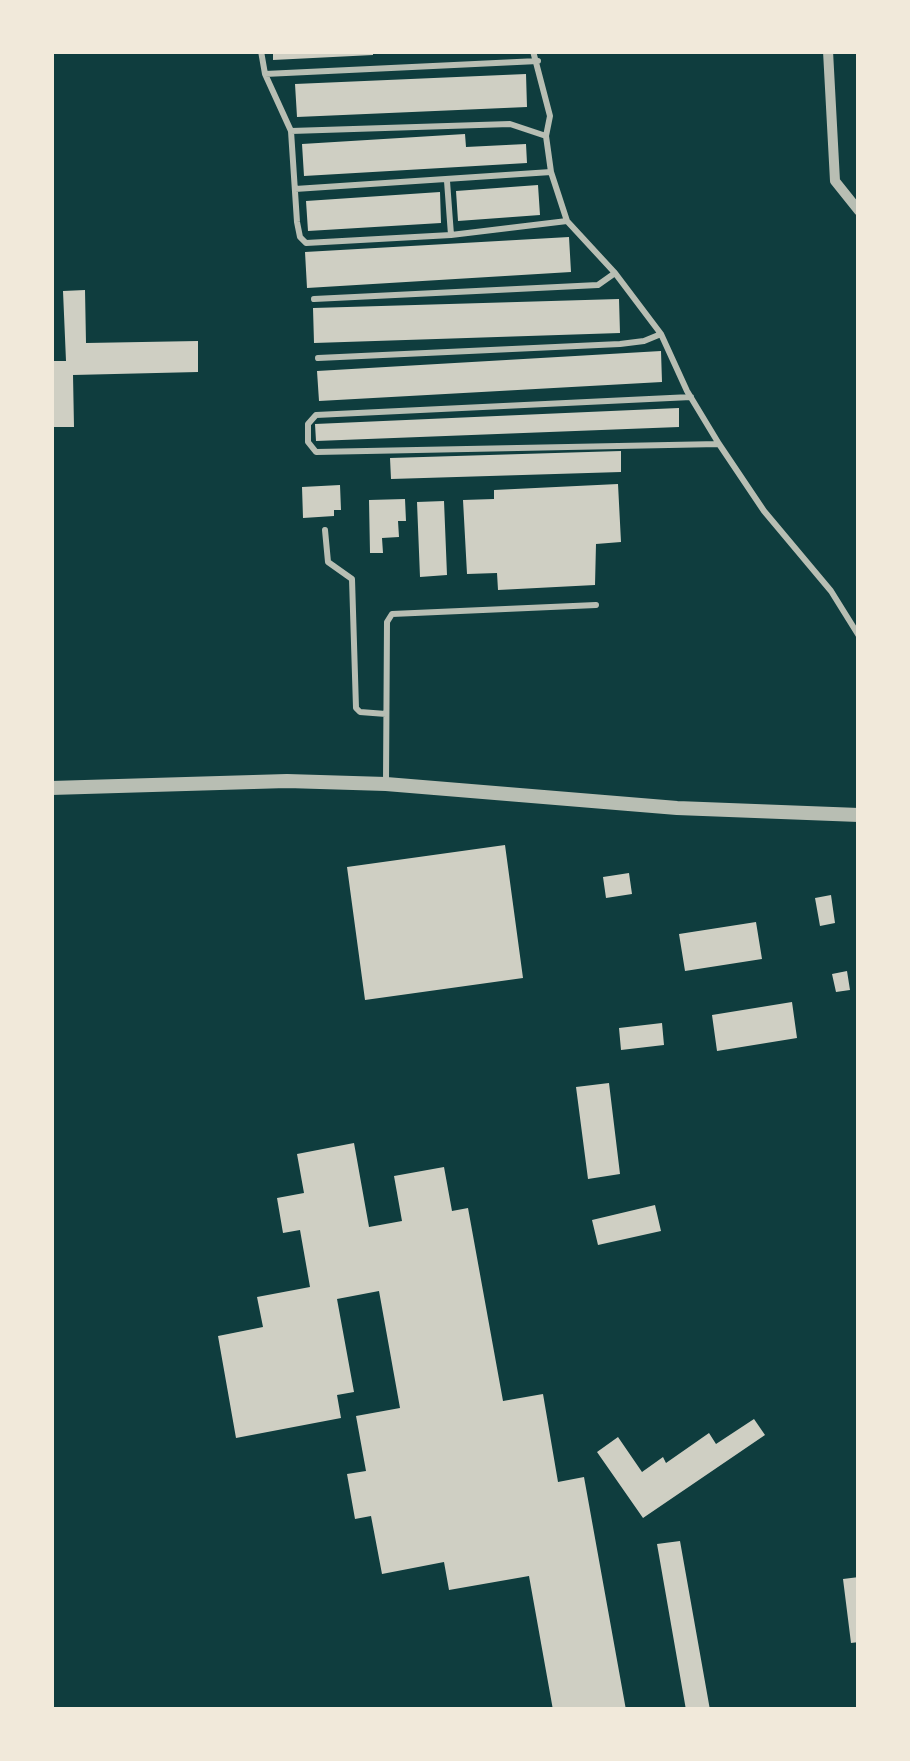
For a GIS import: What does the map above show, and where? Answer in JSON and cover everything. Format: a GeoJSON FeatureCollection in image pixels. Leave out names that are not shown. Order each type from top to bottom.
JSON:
{"type":"FeatureCollection","features":[{"type":"Feature","properties":{"kind":"street"},"geometry":{"type":"LineString","coordinates":[[828,51],[835,182],[859,211]]}},
{"type":"Feature","properties":{"kind":"street"},"geometry":{"type":"LineString","coordinates":[[51,788],[287,781],[386,784],[677,808],[859,815]]}},
{"type":"Feature","properties":{"kind":"lane"},"geometry":{"type":"LineString","coordinates":[[261,51],[265,74],[291,131],[300,237],[306,243],[451,235],[567,221]]}},
{"type":"Feature","properties":{"kind":"lane"},"geometry":{"type":"LineString","coordinates":[[533,51],[550,116],[546,136],[551,172],[567,221],[662,334],[691,398],[719,444],[764,511],[831,591],[859,636]]}},
{"type":"Feature","properties":{"kind":"lane"},"geometry":{"type":"LineString","coordinates":[[265,74],[538,61]]}},
{"type":"Feature","properties":{"kind":"lane"},"geometry":{"type":"LineString","coordinates":[[291,131],[510,124],[546,136]]}},
{"type":"Feature","properties":{"kind":"lane"},"geometry":{"type":"LineString","coordinates":[[296,189],[551,172]]}},
{"type":"Feature","properties":{"kind":"lane"},"geometry":{"type":"LineString","coordinates":[[447,181],[451,235]]}},
{"type":"Feature","properties":{"kind":"lane"},"geometry":{"type":"LineString","coordinates":[[314,299],[598,285],[615,273]]}},
{"type":"Feature","properties":{"kind":"lane"},"geometry":{"type":"LineString","coordinates":[[318,358],[620,344],[662,334]]}},
{"type":"Feature","properties":{"kind":"lane"},"geometry":{"type":"LineString","coordinates":[[691,398],[316,416],[308,424],[308,442],[316,452],[719,444]]}},
{"type":"Feature","properties":{"kind":"lane"},"geometry":{"type":"LineString","coordinates":[[326,530],[328,562],[352,579],[356,708],[386,714]]}},
{"type":"Feature","properties":{"kind":"lane"},"geometry":{"type":"LineString","coordinates":[[386,784],[387,622],[392,614],[596,605]]}},
{"type":"Feature","properties":{"kind":"building"},"geometry":{"type":"Polygon","coordinates":[[[273,51],[373,51],[373,55],[273,60],[273,51]]]}},
{"type":"Feature","properties":{"kind":"building"},"geometry":{"type":"Polygon","coordinates":[[[526,74],[527,107],[297,117],[295,84],[526,74]]]}},
{"type":"Feature","properties":{"kind":"building"},"geometry":{"type":"Polygon","coordinates":[[[465,134],[466,147],[526,144],[527,163],[304,176],[302,144],[465,134]]]}},
{"type":"Feature","properties":{"kind":"building"},"geometry":{"type":"Polygon","coordinates":[[[538,185],[540,215],[458,221],[456,191],[538,185]]]}},
{"type":"Feature","properties":{"kind":"building"},"geometry":{"type":"Polygon","coordinates":[[[440,192],[441,223],[308,231],[306,201],[440,192]]]}},
{"type":"Feature","properties":{"kind":"building"},"geometry":{"type":"Polygon","coordinates":[[[569,237],[571,272],[307,288],[305,252],[569,237]]]}},
{"type":"Feature","properties":{"kind":"building"},"geometry":{"type":"Polygon","coordinates":[[[85,290],[86,343],[198,341],[198,372],[73,375],[74,427],[51,427],[51,361],[66,361],[63,291],[85,290]]]}},
{"type":"Feature","properties":{"kind":"building"},"geometry":{"type":"Polygon","coordinates":[[[619,299],[620,333],[314,343],[313,308],[619,299]]]}},
{"type":"Feature","properties":{"kind":"building"},"geometry":{"type":"Polygon","coordinates":[[[661,351],[662,382],[319,401],[317,371],[661,351]]]}},
{"type":"Feature","properties":{"kind":"building"},"geometry":{"type":"Polygon","coordinates":[[[679,408],[679,427],[316,441],[315,424],[679,408]]]}},
{"type":"Feature","properties":{"kind":"building"},"geometry":{"type":"Polygon","coordinates":[[[621,451],[621,472],[391,479],[390,458],[621,451]]]}},
{"type":"Feature","properties":{"kind":"building"},"geometry":{"type":"Polygon","coordinates":[[[618,484],[621,542],[596,544],[595,585],[498,590],[497,573],[467,574],[463,500],[494,499],[494,490],[618,484]]]}},
{"type":"Feature","properties":{"kind":"building"},"geometry":{"type":"Polygon","coordinates":[[[340,485],[341,510],[334,510],[334,516],[303,518],[302,487],[340,485]]]}},
{"type":"Feature","properties":{"kind":"building"},"geometry":{"type":"Polygon","coordinates":[[[405,499],[406,521],[398,521],[399,537],[382,538],[383,553],[370,553],[369,500],[405,499]]]}},
{"type":"Feature","properties":{"kind":"building"},"geometry":{"type":"Polygon","coordinates":[[[444,501],[447,575],[420,577],[417,502],[444,501]]]}},
{"type":"Feature","properties":{"kind":"building"},"geometry":{"type":"Polygon","coordinates":[[[505,845],[523,978],[365,1000],[347,867],[505,845]]]}},
{"type":"Feature","properties":{"kind":"building"},"geometry":{"type":"Polygon","coordinates":[[[629,873],[632,894],[606,898],[603,877],[629,873]]]}},
{"type":"Feature","properties":{"kind":"building"},"geometry":{"type":"Polygon","coordinates":[[[831,895],[835,923],[820,926],[815,898],[831,895]]]}},
{"type":"Feature","properties":{"kind":"building"},"geometry":{"type":"Polygon","coordinates":[[[756,922],[762,959],[685,971],[679,934],[756,922]]]}},
{"type":"Feature","properties":{"kind":"building"},"geometry":{"type":"Polygon","coordinates":[[[847,971],[850,990],[836,992],[832,974],[847,971]]]}},
{"type":"Feature","properties":{"kind":"building"},"geometry":{"type":"Polygon","coordinates":[[[792,1002],[797,1038],[717,1051],[712,1015],[792,1002]]]}},
{"type":"Feature","properties":{"kind":"building"},"geometry":{"type":"Polygon","coordinates":[[[662,1023],[664,1045],[621,1050],[619,1028],[662,1023]]]}},
{"type":"Feature","properties":{"kind":"building"},"geometry":{"type":"Polygon","coordinates":[[[609,1083],[620,1174],[588,1179],[576,1087],[609,1083]]]}},
{"type":"Feature","properties":{"kind":"building"},"geometry":{"type":"Polygon","coordinates":[[[354,1143],[369,1227],[402,1221],[394,1176],[444,1167],[452,1211],[468,1208],[503,1401],[543,1394],[558,1482],[584,1477],[626,1710],[553,1710],[529,1576],[449,1590],[444,1562],[382,1574],[371,1516],[355,1519],[347,1474],[366,1471],[356,1416],[400,1408],[379,1291],[337,1299],[354,1392],[337,1395],[341,1418],[236,1438],[218,1336],[263,1327],[257,1297],[310,1287],[300,1230],[283,1233],[277,1198],[304,1193],[297,1154],[354,1143]]]}},
{"type":"Feature","properties":{"kind":"building"},"geometry":{"type":"Polygon","coordinates":[[[655,1205],[661,1231],[598,1245],[592,1220],[655,1205]]]}},
{"type":"Feature","properties":{"kind":"building"},"geometry":{"type":"Polygon","coordinates":[[[754,1419],[765,1435],[643,1518],[597,1452],[618,1437],[642,1472],[663,1457],[666,1463],[709,1433],[716,1444],[754,1419]]]}},
{"type":"Feature","properties":{"kind":"building"},"geometry":{"type":"Polygon","coordinates":[[[680,1541],[710,1710],[686,1710],[657,1544],[680,1541]]]}},
{"type":"Feature","properties":{"kind":"building"},"geometry":{"type":"Polygon","coordinates":[[[859,1577],[859,1642],[851,1643],[843,1579],[859,1577]]]}}]}
